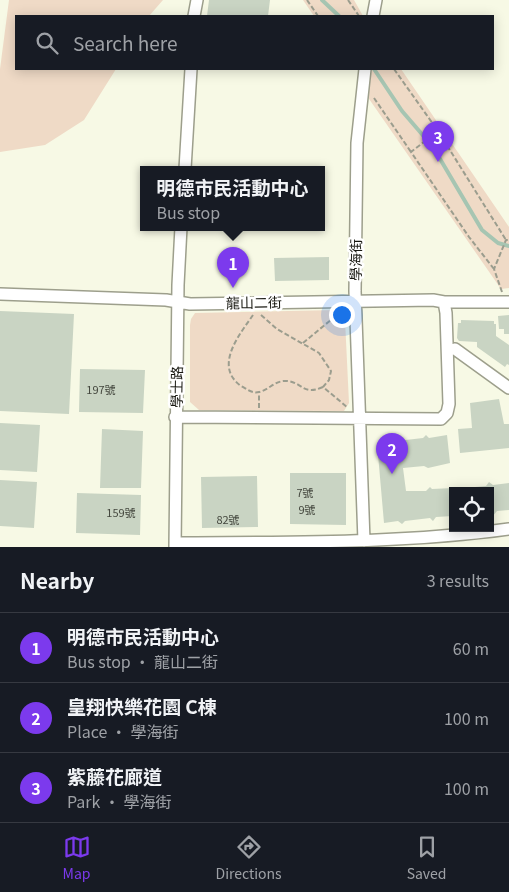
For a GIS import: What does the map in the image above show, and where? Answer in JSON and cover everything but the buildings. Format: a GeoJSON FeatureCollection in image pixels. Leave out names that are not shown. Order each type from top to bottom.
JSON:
{"type":"FeatureCollection","features":[{"type":"Feature","properties":{"kind":"street"},"geometry":{"type":"LineString","coordinates":[[194,15],[197,0]]}},
{"type":"Feature","properties":{"kind":"street"},"geometry":{"type":"LineString","coordinates":[[373,15],[376,0]]}},
{"type":"Feature","properties":{"kind":"street"},"geometry":{"type":"LineString","coordinates":[[185,166],[191,70]]}},
{"type":"Feature","properties":{"kind":"street","name":"學海街"},"geometry":{"type":"LineString","coordinates":[[364,70],[357,143],[355,301],[364,541]]}},
{"type":"Feature","properties":{"kind":"street","name":"學士路"},"geometry":{"type":"LineString","coordinates":[[175,545],[175,417],[181,231]]}},
{"type":"Feature","properties":{"kind":"street","name":"龍山二街"},"geometry":{"type":"LineString","coordinates":[[0,294],[178,302],[432,300],[444,302],[506,298]]}},
{"type":"Feature","properties":{"kind":"street"},"geometry":{"type":"LineString","coordinates":[[175,417],[359,420],[441,418],[447,413],[449,404],[444,302]]}},
{"type":"Feature","properties":{"kind":"street"},"geometry":{"type":"LineString","coordinates":[[455,349],[509,388]]}},
{"type":"Feature","properties":{"kind":"street"},"geometry":{"type":"LineString","coordinates":[[175,545],[364,541],[460,536],[509,529]]}},
{"type":"Feature","properties":{"kind":"path"},"geometry":{"type":"LineString","coordinates":[[307,0],[317,15]]}},
{"type":"Feature","properties":{"kind":"path"},"geometry":{"type":"LineString","coordinates":[[348,0],[358,15]]}},
{"type":"Feature","properties":{"kind":"path"},"geometry":{"type":"LineString","coordinates":[[395,70],[438,131],[508,240],[494,269]]}},
{"type":"Feature","properties":{"kind":"path"},"geometry":{"type":"LineString","coordinates":[[363,81],[469,237],[494,269],[506,298]]}},
{"type":"Feature","properties":{"kind":"path"},"geometry":{"type":"LineString","coordinates":[[411,152],[438,131]]}},
{"type":"Feature","properties":{"kind":"path"},"geometry":{"type":"LineString","coordinates":[[256,310],[277,329],[319,354],[328,364],[331,371],[329,380],[324,387],[308,390],[290,381],[284,381],[259,392],[250,392],[237,383],[230,370],[231,348],[256,310]]}},
{"type":"Feature","properties":{"kind":"path"},"geometry":{"type":"LineString","coordinates":[[303,343],[342,311]]}},
{"type":"Feature","properties":{"kind":"path"},"geometry":{"type":"LineString","coordinates":[[324,387],[349,408]]}},
{"type":"Feature","properties":{"kind":"path"},"geometry":{"type":"LineString","coordinates":[[259,392],[259,413]]}},
{"type":"Feature","properties":{"kind":"shaded area"},"geometry":{"type":"Polygon","coordinates":[[[9,0],[163,0],[150,15],[15,15],[15,70],[115,70],[84,120],[45,145],[0,152],[0,69],[9,0]]]}},
{"type":"Feature","properties":{"kind":"shaded area"},"geometry":{"type":"Polygon","coordinates":[[[303,0],[354,0],[362,15],[313,15],[303,0]]]}},
{"type":"Feature","properties":{"kind":"shaded area"},"geometry":{"type":"Polygon","coordinates":[[[372,70],[402,70],[509,227],[509,288],[501,289],[367,96],[372,70]]]}},
{"type":"Feature","properties":{"kind":"shaded area"},"geometry":{"type":"Polygon","coordinates":[[[336,310],[342,313],[345,320],[349,403],[344,411],[199,410],[190,402],[190,325],[195,313],[336,310]]]}},
{"type":"Feature","properties":{"kind":"waterway"},"geometry":{"type":"LineString","coordinates":[[322,0],[338,15]]}},
{"type":"Feature","properties":{"kind":"waterway"},"geometry":{"type":"LineString","coordinates":[[375,70],[402,111],[433,147],[482,230],[498,243],[509,246]]}},
{"type":"Feature","properties":{"kind":"place","name":"紫藤花廊道"},"geometry":{"type":"Point","coordinates":[438,162]}},
{"type":"Feature","properties":{"kind":"place","name":"明德市民活動中心"},"geometry":{"type":"Point","coordinates":[233,288]}},
{"type":"Feature","properties":{"kind":"place","name":"皇翔快樂花園 C棟"},"geometry":{"type":"Point","coordinates":[392,474]}}]}
